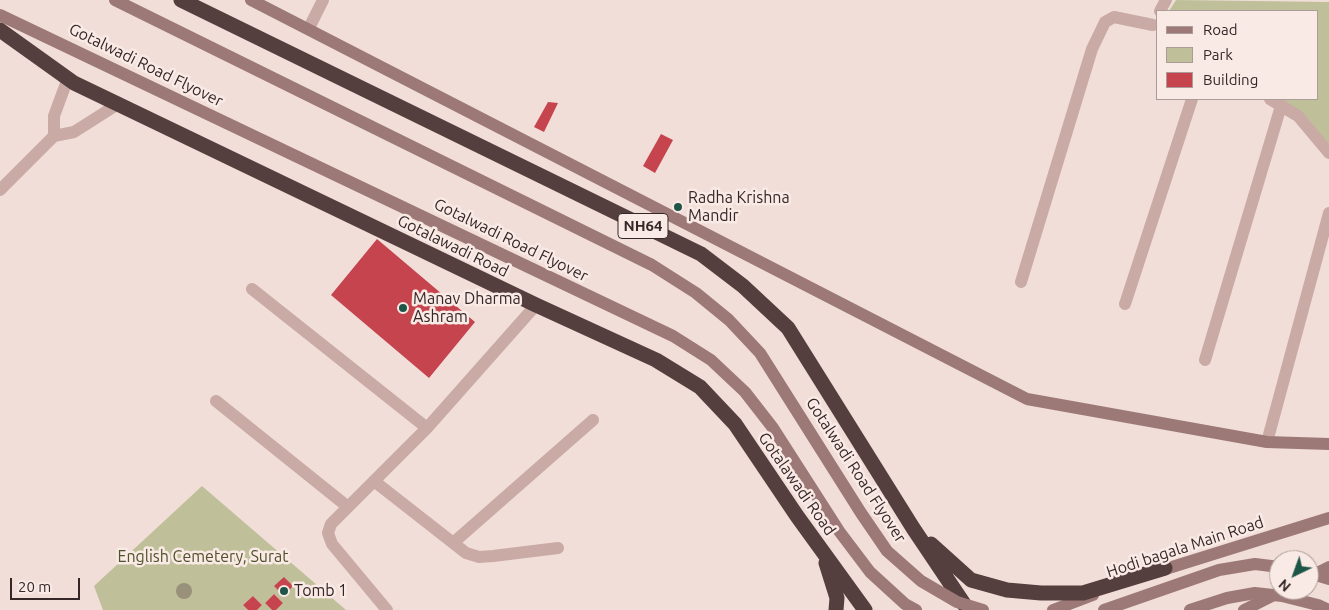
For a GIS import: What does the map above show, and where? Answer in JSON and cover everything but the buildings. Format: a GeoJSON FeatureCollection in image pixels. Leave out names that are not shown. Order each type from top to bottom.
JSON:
{"type":"FeatureCollection","features":[{"type":"Feature","properties":{"kind":"highway","name":"NH64"},"geometry":{"type":"LineString","coordinates":[[181,0],[701,254],[743,286],[788,328],[913,528],[968,610]]}},
{"type":"Feature","properties":{"kind":"highway","name":"Gotalawadi Road"},"geometry":{"type":"LineString","coordinates":[[0,30],[68,78],[118,104],[536,305],[656,360],[700,387],[735,424],[797,516],[865,610]]}},
{"type":"Feature","properties":{"kind":"highway"},"geometry":{"type":"LineString","coordinates":[[797,516],[826,563],[836,598],[836,610]]}},
{"type":"Feature","properties":{"kind":"highway"},"geometry":{"type":"LineString","coordinates":[[913,528],[971,580],[1007,590],[1041,593],[1083,593],[1165,568]]}},
{"type":"Feature","properties":{"kind":"main road","name":"Gotalwadi Road Flyover"},"geometry":{"type":"LineString","coordinates":[[115,0],[652,265],[696,293],[729,320],[760,353],[861,514],[887,551],[920,581],[957,602],[983,610]]}},
{"type":"Feature","properties":{"kind":"main road"},"geometry":{"type":"LineString","coordinates":[[251,0],[309,28],[1027,399],[1267,442],[1329,444]]}},
{"type":"Feature","properties":{"kind":"main road","name":"Gotalwadi Road Flyover"},"geometry":{"type":"LineString","coordinates":[[0,15],[54,39],[673,336],[711,360],[745,392],[773,428],[839,531],[870,572],[905,604],[916,610]]}},
{"type":"Feature","properties":{"kind":"main road","name":"Hodi bagala Main Road"},"geometry":{"type":"LineString","coordinates":[[1053,610],[1165,568],[1329,518]]}},
{"type":"Feature","properties":{"kind":"main road"},"geometry":{"type":"LineString","coordinates":[[1104,610],[1219,570],[1255,564],[1269,566]]}},
{"type":"Feature","properties":{"kind":"main road"},"geometry":{"type":"LineString","coordinates":[[1190,610],[1227,598],[1255,593],[1282,596],[1318,605],[1329,610]]}},
{"type":"Feature","properties":{"kind":"main road"},"geometry":{"type":"LineString","coordinates":[[1244,610],[1269,598]]}},
{"type":"Feature","properties":{"kind":"street"},"geometry":{"type":"LineString","coordinates":[[309,28],[323,0]]}},
{"type":"Feature","properties":{"kind":"street"},"geometry":{"type":"LineString","coordinates":[[1020,282],[1092,49],[1105,22],[1114,16],[1156,23]]}},
{"type":"Feature","properties":{"kind":"street"},"geometry":{"type":"LineString","coordinates":[[54,136],[54,116],[68,78]]}},
{"type":"Feature","properties":{"kind":"street"},"geometry":{"type":"LineString","coordinates":[[1125,304],[1192,100]]}},
{"type":"Feature","properties":{"kind":"street"},"geometry":{"type":"LineString","coordinates":[[1272,100],[1298,116],[1329,153]]}},
{"type":"Feature","properties":{"kind":"street"},"geometry":{"type":"LineString","coordinates":[[0,190],[54,136],[74,132],[118,104]]}},
{"type":"Feature","properties":{"kind":"street"},"geometry":{"type":"LineString","coordinates":[[1205,360],[1281,106]]}},
{"type":"Feature","properties":{"kind":"street"},"geometry":{"type":"LineString","coordinates":[[1267,442],[1329,213]]}},
{"type":"Feature","properties":{"kind":"street"},"geometry":{"type":"LineString","coordinates":[[252,288],[427,428]]}},
{"type":"Feature","properties":{"kind":"street"},"geometry":{"type":"LineString","coordinates":[[387,610],[332,544],[328,533],[331,524],[427,428],[536,305]]}},
{"type":"Feature","properties":{"kind":"street"},"geometry":{"type":"LineString","coordinates":[[216,401],[348,507]]}},
{"type":"Feature","properties":{"kind":"street"},"geometry":{"type":"LineString","coordinates":[[453,543],[593,420]]}},
{"type":"Feature","properties":{"kind":"street"},"geometry":{"type":"LineString","coordinates":[[374,481],[466,553],[479,557],[558,548]]}},
{"type":"Feature","properties":{"kind":"green space"},"geometry":{"type":"Polygon","coordinates":[[[1176,0],[1329,2],[1329,145],[1280,100],[1319,100],[1319,10],[1170,10],[1176,0]]]}},
{"type":"Feature","properties":{"kind":"green space","name":"English Cemetery, Surat"},"geometry":{"type":"Polygon","coordinates":[[[202,486],[346,610],[276,610],[283,603],[274,594],[265,603],[272,610],[257,610],[262,605],[253,596],[243,605],[248,610],[103,610],[94,586],[202,486]]]}},
{"type":"Feature","properties":{"kind":"place","name":"Radha Krishna Mandir"},"geometry":{"type":"Point","coordinates":[678,207]}},
{"type":"Feature","properties":{"kind":"place","name":"Manav Dharma Ashram"},"geometry":{"type":"Point","coordinates":[403,308]}},
{"type":"Feature","properties":{"kind":"place","name":"Tomb 1"},"geometry":{"type":"Point","coordinates":[284,591]}}]}
